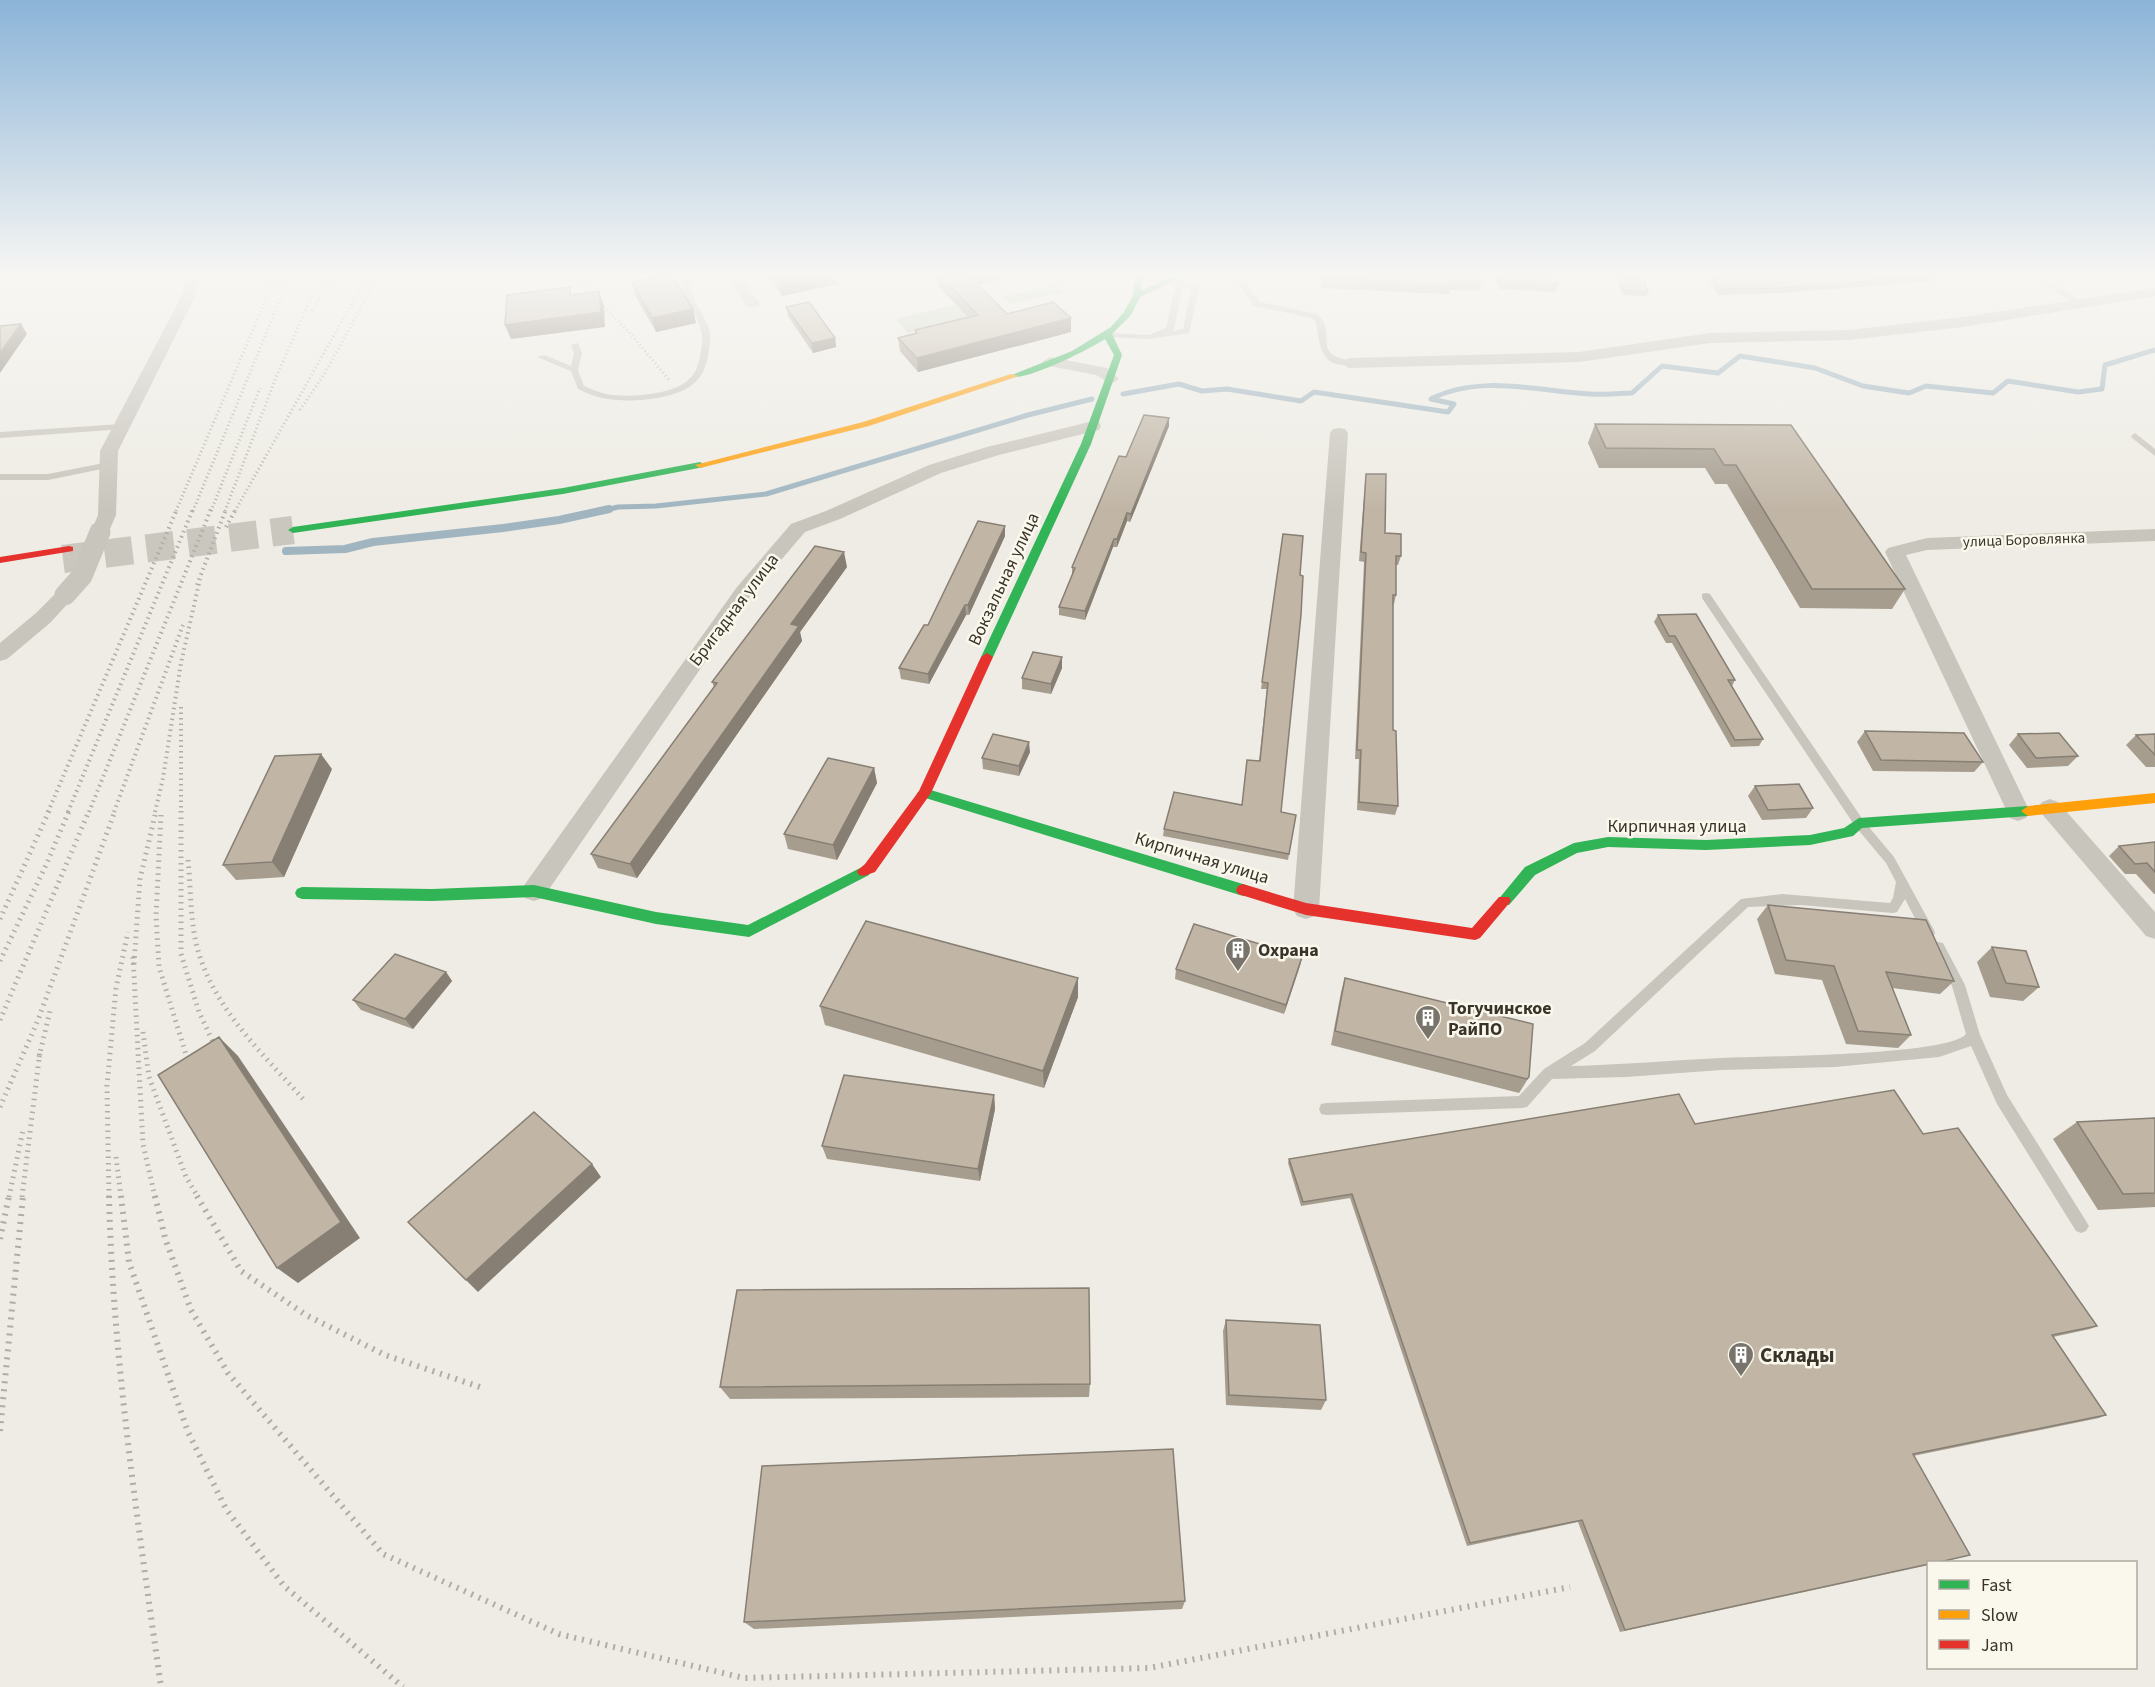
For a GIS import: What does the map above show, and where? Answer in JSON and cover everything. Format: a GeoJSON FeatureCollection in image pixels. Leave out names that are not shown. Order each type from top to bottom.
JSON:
{"type":"FeatureCollection","features":[{"type":"Feature","properties":{"kind":"street"},"geometry":{"type":"LineString","coordinates":[[0,654],[43,618],[82,576],[107,515],[109,451],[160,352]]}},
{"type":"Feature","properties":{"kind":"street"},"geometry":{"type":"LineString","coordinates":[[294,525],[460,506],[653,475],[774,447],[896,415],[977,390],[1072,352]]}},
{"type":"Feature","properties":{"kind":"street","name":"Вокзальная улица"},"geometry":{"type":"LineString","coordinates":[[302,893],[432,895],[534,891],[656,918],[749,931],[870,868],[924,793],[1093,426],[1111,379],[1118,355],[1116,352]]}},
{"type":"Feature","properties":{"kind":"street"},"geometry":{"type":"LineString","coordinates":[[1349,363],[1578,357],[1615,352]]}},
{"type":"Feature","properties":{"kind":"street"},"geometry":{"type":"LineString","coordinates":[[1050,362],[1101,371],[1111,379]]}},
{"type":"Feature","properties":{"kind":"street","name":"Бригадная улица"},"geometry":{"type":"LineString","coordinates":[[534,891],[744,591],[798,528],[833,515],[935,469],[993,451],[1093,426]]}},
{"type":"Feature","properties":{"kind":"street"},"geometry":{"type":"LineString","coordinates":[[1306,909],[1339,433]]}},
{"type":"Feature","properties":{"kind":"street","name":"улица Боровлянка"},"geometry":{"type":"LineString","coordinates":[[2018,812],[1895,552],[1927,544],[2155,535]]}},
{"type":"Feature","properties":{"kind":"street"},"geometry":{"type":"LineString","coordinates":[[0,560],[66,554],[0,567]]}},
{"type":"Feature","properties":{"kind":"street","name":"Кирпичная улица"},"geometry":{"type":"LineString","coordinates":[[924,793],[1306,909],[1474,934],[1530,871],[1574,848],[1608,842],[1706,845],[1810,840],[1848,832],[1859,823],[2018,812],[2155,798]]}},
{"type":"Feature","properties":{"kind":"street"},"geometry":{"type":"LineString","coordinates":[[2050,808],[2155,929]]}},
{"type":"Feature","properties":{"kind":"lane"},"geometry":{"type":"LineString","coordinates":[[578,352],[574,370],[580,387],[596,396],[617,399],[675,392],[691,384],[702,366],[704,352]]}},
{"type":"Feature","properties":{"kind":"lane"},"geometry":{"type":"LineString","coordinates":[[1326,352],[1332,361],[1349,363]]}},
{"type":"Feature","properties":{"kind":"lane"},"geometry":{"type":"LineString","coordinates":[[541,357],[574,370]]}},
{"type":"Feature","properties":{"kind":"lane"},"geometry":{"type":"LineString","coordinates":[[0,435],[121,427]]}},
{"type":"Feature","properties":{"kind":"lane"},"geometry":{"type":"LineString","coordinates":[[2135,436],[2155,453]]}},
{"type":"Feature","properties":{"kind":"lane"},"geometry":{"type":"LineString","coordinates":[[0,477],[48,477],[109,465]]}},
{"type":"Feature","properties":{"kind":"lane"},"geometry":{"type":"LineString","coordinates":[[1706,596],[1859,823],[1890,860],[1958,985],[1973,1035],[2002,1098],[2080,1226]]}},
{"type":"Feature","properties":{"kind":"lane"},"geometry":{"type":"LineString","coordinates":[[1326,1109],[1522,1102],[1549,1073],[1590,1047],[1745,903],[1768,899],[1788,899],[1893,908],[1899,899],[1902,882]]}},
{"type":"Feature","properties":{"kind":"lane"},"geometry":{"type":"LineString","coordinates":[[1549,1073],[1835,1060],[1939,1052],[1967,1042],[1973,1035]]}},
{"type":"Feature","properties":{"kind":"building"},"geometry":{"type":"Polygon","coordinates":[[[911,352],[941,352],[917,358],[911,352]]]}},
{"type":"Feature","properties":{"kind":"building"},"geometry":{"type":"Polygon","coordinates":[[[1144,415],[1169,418],[1131,514],[1127,513],[1117,539],[1114,539],[1085,611],[1059,607],[1075,568],[1072,567],[1119,456],[1126,457],[1144,415]]]}},
{"type":"Feature","properties":{"kind":"building"},"geometry":{"type":"Polygon","coordinates":[[[1595,424],[1791,425],[1905,589],[1812,589],[1736,465],[1724,465],[1714,449],[1606,448],[1595,424]]]}},
{"type":"Feature","properties":{"kind":"building"},"geometry":{"type":"Polygon","coordinates":[[[1366,474],[1386,474],[1385,533],[1401,534],[1401,556],[1396,556],[1396,595],[1393,595],[1393,730],[1396,731],[1398,806],[1359,802],[1361,750],[1357,750],[1366,553],[1361,552],[1366,474]]]}},
{"type":"Feature","properties":{"kind":"building"},"geometry":{"type":"Polygon","coordinates":[[[978,521],[1005,526],[968,605],[965,605],[928,674],[899,668],[924,625],[928,625],[978,521]]]}},
{"type":"Feature","properties":{"kind":"building"},"geometry":{"type":"Polygon","coordinates":[[[1283,534],[1303,536],[1300,575],[1303,576],[1301,615],[1281,812],[1296,815],[1289,854],[1164,829],[1174,792],[1242,805],[1247,760],[1260,761],[1268,683],[1262,682],[1283,534]]]}},
{"type":"Feature","properties":{"kind":"building"},"geometry":{"type":"Polygon","coordinates":[[[815,546],[844,552],[791,624],[799,626],[630,864],[591,854],[717,683],[712,682],[815,546]]]}},
{"type":"Feature","properties":{"kind":"building"},"geometry":{"type":"Polygon","coordinates":[[[1696,614],[1735,680],[1728,680],[1763,739],[1735,740],[1675,636],[1669,636],[1658,615],[1696,614]]]}},
{"type":"Feature","properties":{"kind":"building"},"geometry":{"type":"Polygon","coordinates":[[[1033,652],[1062,657],[1051,684],[1022,678],[1033,652]]]}},
{"type":"Feature","properties":{"kind":"building"},"geometry":{"type":"Polygon","coordinates":[[[1865,731],[1964,733],[1983,762],[1881,760],[1865,731]]]}},
{"type":"Feature","properties":{"kind":"building"},"geometry":{"type":"Polygon","coordinates":[[[2059,733],[2078,756],[2036,758],[2018,734],[2059,733]]]}},
{"type":"Feature","properties":{"kind":"building"},"geometry":{"type":"Polygon","coordinates":[[[993,734],[1029,742],[1019,766],[982,758],[993,734]]]}},
{"type":"Feature","properties":{"kind":"building"},"geometry":{"type":"Polygon","coordinates":[[[2155,734],[2155,755],[2136,735],[2155,734]]]}},
{"type":"Feature","properties":{"kind":"building"},"geometry":{"type":"Polygon","coordinates":[[[321,754],[272,862],[223,865],[275,756],[321,754]]]}},
{"type":"Feature","properties":{"kind":"building"},"geometry":{"type":"Polygon","coordinates":[[[828,758],[874,768],[833,845],[784,834],[828,758]]]}},
{"type":"Feature","properties":{"kind":"building"},"geometry":{"type":"Polygon","coordinates":[[[1799,784],[1813,808],[1768,810],[1755,786],[1799,784]]]}},
{"type":"Feature","properties":{"kind":"building"},"geometry":{"type":"Polygon","coordinates":[[[2155,842],[2155,872],[2147,863],[2135,864],[2119,846],[2155,842]]]}},
{"type":"Feature","properties":{"kind":"building"},"geometry":{"type":"Polygon","coordinates":[[[1768,905],[1926,920],[1954,981],[1886,972],[1911,1035],[1858,1031],[1834,966],[1786,960],[1768,905]]]}},
{"type":"Feature","properties":{"kind":"building"},"geometry":{"type":"Polygon","coordinates":[[[866,921],[1078,978],[1043,1071],[820,1006],[866,921]]]}},
{"type":"Feature","properties":{"kind":"building","name":"Охрана"},"geometry":{"type":"Polygon","coordinates":[[[1194,924],[1302,957],[1286,1005],[1176,969],[1194,924]]]}},
{"type":"Feature","properties":{"kind":"building"},"geometry":{"type":"Polygon","coordinates":[[[1992,947],[2026,951],[2039,987],[2006,983],[1992,947]]]}},
{"type":"Feature","properties":{"kind":"building"},"geometry":{"type":"Polygon","coordinates":[[[395,954],[446,972],[405,1019],[353,1000],[395,954]]]}},
{"type":"Feature","properties":{"kind":"building","name":"Тогучинское РайПО"},"geometry":{"type":"Polygon","coordinates":[[[1345,978],[1533,1024],[1529,1077],[1527,1079],[1335,1031],[1345,978]]]}},
{"type":"Feature","properties":{"kind":"building"},"geometry":{"type":"Polygon","coordinates":[[[219,1037],[341,1222],[277,1268],[158,1075],[219,1037]]]}},
{"type":"Feature","properties":{"kind":"building"},"geometry":{"type":"Polygon","coordinates":[[[844,1075],[994,1095],[978,1169],[822,1146],[844,1075]]]}},
{"type":"Feature","properties":{"kind":"building","name":"Склады"},"geometry":{"type":"Polygon","coordinates":[[[1894,1090],[1923,1134],[1958,1128],[2097,1326],[2052,1335],[2106,1415],[1913,1454],[1970,1555],[1944,1561],[1927,1561],[1927,1564],[1625,1630],[1582,1520],[1470,1543],[1352,1194],[1303,1202],[1289,1159],[1679,1094],[1695,1124],[1894,1090]]]}},
{"type":"Feature","properties":{"kind":"building"},"geometry":{"type":"Polygon","coordinates":[[[534,1112],[592,1164],[466,1280],[408,1222],[534,1112]]]}},
{"type":"Feature","properties":{"kind":"building"},"geometry":{"type":"Polygon","coordinates":[[[2155,1118],[2155,1193],[2123,1194],[2077,1122],[2155,1118]]]}},
{"type":"Feature","properties":{"kind":"building"},"geometry":{"type":"Polygon","coordinates":[[[1089,1288],[1090,1384],[720,1387],[737,1290],[1089,1288]]]}},
{"type":"Feature","properties":{"kind":"building"},"geometry":{"type":"Polygon","coordinates":[[[1226,1320],[1320,1325],[1326,1400],[1229,1395],[1226,1320]]]}},
{"type":"Feature","properties":{"kind":"building"},"geometry":{"type":"Polygon","coordinates":[[[1173,1449],[1185,1601],[744,1622],[762,1466],[1173,1449]]]}},
{"type":"Feature","properties":{"kind":"waterway"},"geometry":{"type":"LineString","coordinates":[[1123,394],[1179,384],[1202,391],[1227,389],[1301,401],[1314,392],[1448,412],[1454,404],[1431,399],[1450,391],[1489,386],[1590,394],[1632,393],[1662,366],[1718,373],[1740,356],[1815,368],[1863,386],[1909,393],[1926,386],[1993,393],[2008,381],[2078,392],[2102,389],[2105,365],[2149,352]]}},
{"type":"Feature","properties":{"kind":"waterway"},"geometry":{"type":"LineString","coordinates":[[602,511],[618,507],[656,506],[766,494],[1028,415],[1092,399]]}},
{"type":"Feature","properties":{"kind":"waterway"},"geometry":{"type":"LineString","coordinates":[[286,551],[345,549],[373,542],[559,520],[609,509]]}},
{"type":"Feature","properties":{"kind":"tunnel"},"geometry":{"type":"LineString","coordinates":[[63,559],[293,530]]}},
{"type":"Feature","properties":{"kind":"railway"},"geometry":{"type":"LineString","coordinates":[[176,511],[244,352]]}},
{"type":"Feature","properties":{"kind":"railway"},"geometry":{"type":"LineString","coordinates":[[193,511],[259,352]]}},
{"type":"Feature","properties":{"kind":"railway"},"geometry":{"type":"LineString","coordinates":[[225,511],[287,352]]}},
{"type":"Feature","properties":{"kind":"railway"},"geometry":{"type":"LineString","coordinates":[[235,511],[325,352]]}},
{"type":"Feature","properties":{"kind":"railway"},"geometry":{"type":"LineString","coordinates":[[300,410],[337,352]]}},
{"type":"Feature","properties":{"kind":"railway"},"geometry":{"type":"LineString","coordinates":[[646,352],[670,381]]}},
{"type":"Feature","properties":{"kind":"railway"},"geometry":{"type":"LineString","coordinates":[[211,511],[260,388]]}},
{"type":"Feature","properties":{"kind":"railway"},"geometry":{"type":"LineString","coordinates":[[48,812],[177,509]]}},
{"type":"Feature","properties":{"kind":"railway"},"geometry":{"type":"LineString","coordinates":[[68,812],[193,509]]}},
{"type":"Feature","properties":{"kind":"railway"},"geometry":{"type":"LineString","coordinates":[[89,812],[211,509]]}},
{"type":"Feature","properties":{"kind":"railway"},"geometry":{"type":"LineString","coordinates":[[197,585],[226,509]]}},
{"type":"Feature","properties":{"kind":"railway"},"geometry":{"type":"LineString","coordinates":[[226,527],[236,509]]}},
{"type":"Feature","properties":{"kind":"railway"},"geometry":{"type":"LineString","coordinates":[[155,812],[163,778],[181,663],[200,579]]}},
{"type":"Feature","properties":{"kind":"railway"},"geometry":{"type":"LineString","coordinates":[[114,812],[183,625]]}},
{"type":"Feature","properties":{"kind":"railway"},"geometry":{"type":"LineString","coordinates":[[181,707],[181,954],[199,1012],[220,1057]]}},
{"type":"Feature","properties":{"kind":"railway"},"geometry":{"type":"LineString","coordinates":[[0,919],[49,811]]}},
{"type":"Feature","properties":{"kind":"railway"},"geometry":{"type":"LineString","coordinates":[[0,961],[69,811]]}},
{"type":"Feature","properties":{"kind":"railway"},"geometry":{"type":"LineString","coordinates":[[0,1020],[89,811]]}},
{"type":"Feature","properties":{"kind":"railway"},"geometry":{"type":"LineString","coordinates":[[0,1107],[38,1020],[115,811]]}},
{"type":"Feature","properties":{"kind":"railway"},"geometry":{"type":"LineString","coordinates":[[134,964],[140,879],[156,811]]}},
{"type":"Feature","properties":{"kind":"railway"},"geometry":{"type":"LineString","coordinates":[[161,815],[156,916],[159,967],[192,1074]]}},
{"type":"Feature","properties":{"kind":"railway"},"geometry":{"type":"LineString","coordinates":[[188,860],[193,926],[197,947],[215,990],[241,1029],[304,1100]]}},
{"type":"Feature","properties":{"kind":"railway"},"geometry":{"type":"LineString","coordinates":[[109,1197],[107,1086],[116,988],[128,932]]}},
{"type":"Feature","properties":{"kind":"railway"},"geometry":{"type":"LineString","coordinates":[[133,957],[143,1144],[155,1197]]}},
{"type":"Feature","properties":{"kind":"railway"},"geometry":{"type":"LineString","coordinates":[[40,1055],[51,1007]]}},
{"type":"Feature","properties":{"kind":"railway"},"geometry":{"type":"LineString","coordinates":[[143,1032],[149,1077],[186,1177],[198,1197]]}},
{"type":"Feature","properties":{"kind":"railway"},"geometry":{"type":"LineString","coordinates":[[22,1197],[40,1055]]}},
{"type":"Feature","properties":{"kind":"railway"},"geometry":{"type":"LineString","coordinates":[[9,1197],[23,1130]]}},
{"type":"Feature","properties":{"kind":"railway"},"geometry":{"type":"LineString","coordinates":[[116,1157],[121,1197]]}},
{"type":"Feature","properties":{"kind":"railway"},"geometry":{"type":"LineString","coordinates":[[0,1239],[9,1196]]}},
{"type":"Feature","properties":{"kind":"railway"},"geometry":{"type":"LineString","coordinates":[[0,1431],[23,1196]]}},
{"type":"Feature","properties":{"kind":"railway"},"geometry":{"type":"LineString","coordinates":[[109,1196],[111,1257],[121,1380],[135,1503],[161,1687]]}},
{"type":"Feature","properties":{"kind":"railway"},"geometry":{"type":"LineString","coordinates":[[121,1196],[129,1262],[188,1432],[226,1509],[284,1586],[403,1687]]}},
{"type":"Feature","properties":{"kind":"railway"},"geometry":{"type":"LineString","coordinates":[[155,1196],[165,1238],[191,1310],[228,1373],[383,1554],[559,1634],[744,1678],[1149,1668],[1570,1587]]}},
{"type":"Feature","properties":{"kind":"railway"},"geometry":{"type":"LineString","coordinates":[[197,1196],[241,1271],[306,1315],[385,1355],[480,1387]]}},
{"type":"Feature","properties":{"kind":"traffic: fast"},"geometry":{"type":"LineString","coordinates":[[1014,376],[1077,352]]}},
{"type":"Feature","properties":{"kind":"traffic: fast"},"geometry":{"type":"LineString","coordinates":[[987,657],[1086,444],[1118,355],[1116,352]]}},
{"type":"Feature","properties":{"kind":"traffic: fast"},"geometry":{"type":"LineString","coordinates":[[293,530],[563,491],[700,465]]}},
{"type":"Feature","properties":{"kind":"traffic: fast"},"geometry":{"type":"LineString","coordinates":[[924,793],[1243,890]]}},
{"type":"Feature","properties":{"kind":"traffic: fast"},"geometry":{"type":"LineString","coordinates":[[1504,901],[1530,871],[1574,848],[1608,842],[1706,845],[1810,840],[1848,832],[1859,823],[2028,811]]}},
{"type":"Feature","properties":{"kind":"traffic: fast"},"geometry":{"type":"LineString","coordinates":[[302,893],[432,895],[534,891],[656,918],[749,931],[864,871]]}},
{"type":"Feature","properties":{"kind":"traffic: slow"},"geometry":{"type":"LineString","coordinates":[[700,465],[866,424],[1014,376]]}},
{"type":"Feature","properties":{"kind":"traffic: slow"},"geometry":{"type":"LineString","coordinates":[[2028,811],[2155,798]]}},
{"type":"Feature","properties":{"kind":"traffic: jam"},"geometry":{"type":"LineString","coordinates":[[0,560],[69,549]]}},
{"type":"Feature","properties":{"kind":"traffic: jam"},"geometry":{"type":"LineString","coordinates":[[864,871],[870,868],[924,793],[987,657]]}},
{"type":"Feature","properties":{"kind":"traffic: jam"},"geometry":{"type":"LineString","coordinates":[[1243,890],[1306,909],[1475,934],[1504,901]]}},
{"type":"Feature","properties":{"kind":"place","name":"Охрана"},"geometry":{"type":"Point","coordinates":[1238,973]}},
{"type":"Feature","properties":{"kind":"place","name":"Тогучинское РайПО"},"geometry":{"type":"Point","coordinates":[1428,1041]}},
{"type":"Feature","properties":{"kind":"place","name":"Склады"},"geometry":{"type":"Point","coordinates":[1741,1378]}}]}
